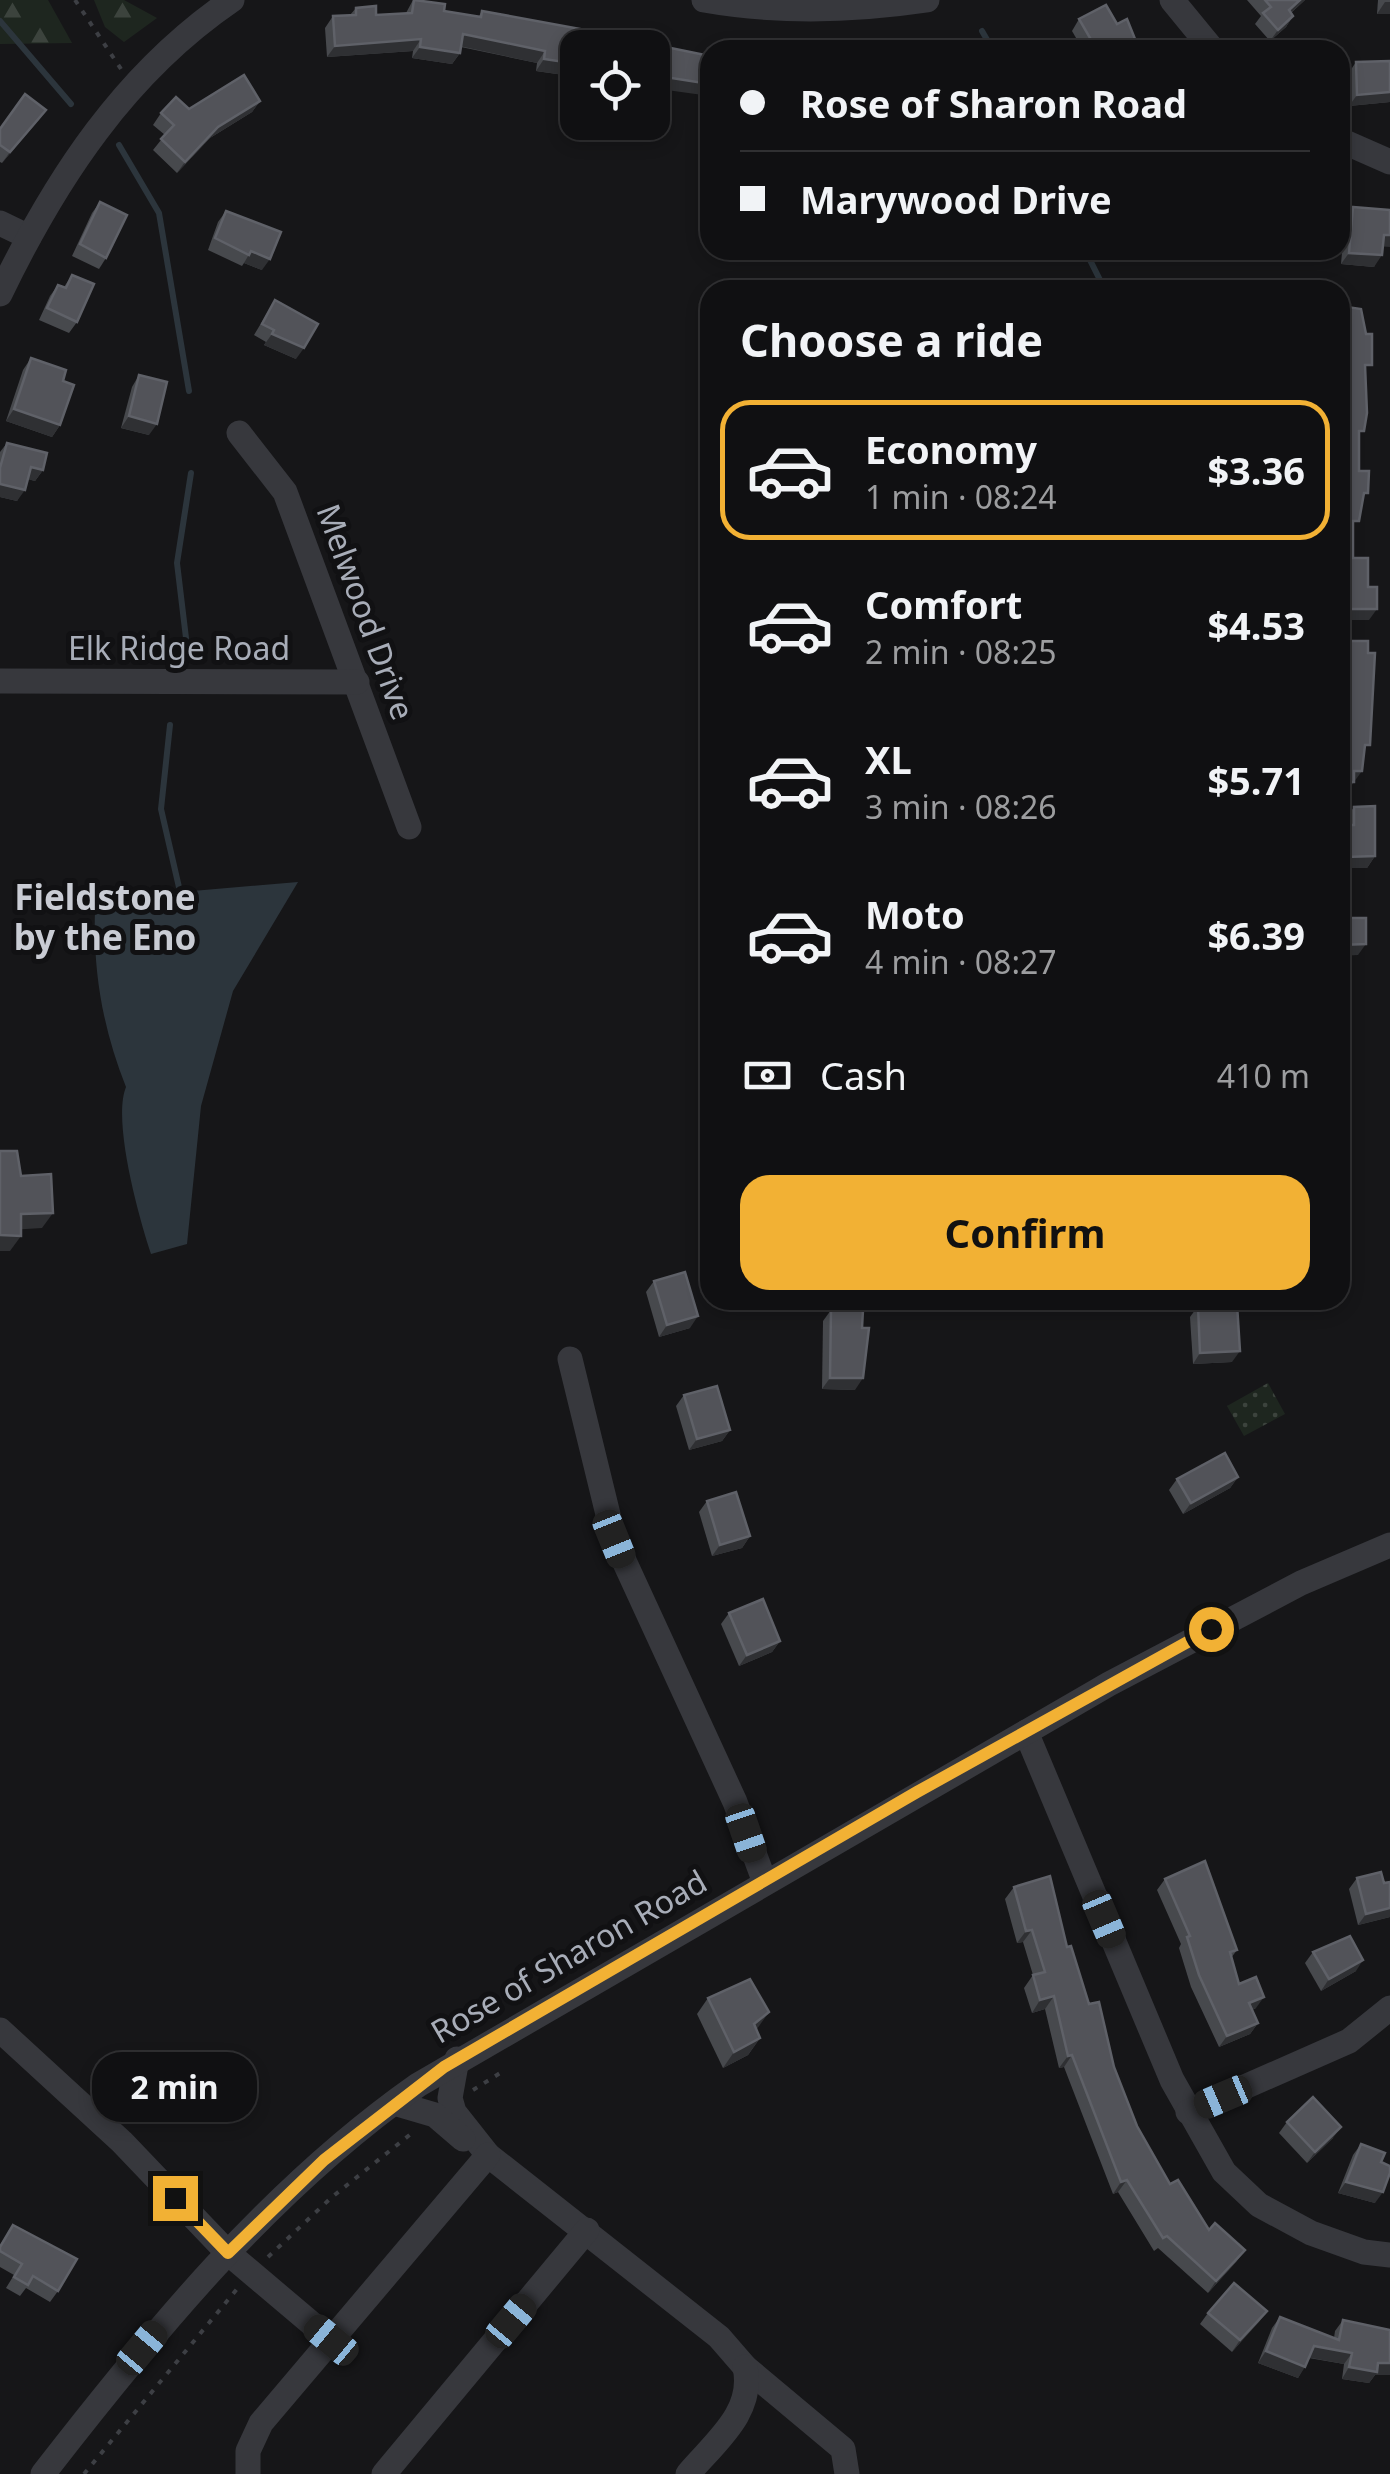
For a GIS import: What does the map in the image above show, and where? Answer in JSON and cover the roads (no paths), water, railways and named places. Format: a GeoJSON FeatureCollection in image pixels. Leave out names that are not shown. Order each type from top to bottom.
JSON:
{"type":"FeatureCollection","features":[{"type":"Feature","properties":{"kind":"street"},"geometry":{"type":"LineString","coordinates":[[0,294],[30,237],[128,86],[182,34],[232,0]]}},
{"type":"Feature","properties":{"kind":"street"},"geometry":{"type":"LineString","coordinates":[[704,0],[837,10],[927,0]]}},
{"type":"Feature","properties":{"kind":"street"},"geometry":{"type":"LineString","coordinates":[[1172,0],[1205,40]]}},
{"type":"Feature","properties":{"kind":"street"},"geometry":{"type":"LineString","coordinates":[[1350,144],[1390,162]]}},
{"type":"Feature","properties":{"kind":"street"},"geometry":{"type":"LineString","coordinates":[[0,223],[30,237]]}},
{"type":"Feature","properties":{"kind":"street","name":"Melwood Drive"},"geometry":{"type":"LineString","coordinates":[[239,433],[286,492],[409,826]]}},
{"type":"Feature","properties":{"kind":"street","name":"Elk Ridge Road"},"geometry":{"type":"LineString","coordinates":[[0,681],[357,682]]}},
{"type":"Feature","properties":{"kind":"street"},"geometry":{"type":"LineString","coordinates":[[570,1359],[614,1539],[735,1802],[764,1880]]}},
{"type":"Feature","properties":{"kind":"street","name":"Rose of Sharon Road"},"geometry":{"type":"LineString","coordinates":[[43,2474],[124,2369],[228,2253],[324,2160],[394,2102],[458,2058],[1026,1732],[1211,1629],[1390,1545]]}},
{"type":"Feature","properties":{"kind":"street"},"geometry":{"type":"LineString","coordinates":[[1026,1732],[1188,2112],[1224,2172],[1259,2205],[1339,2245],[1390,2255]]}},
{"type":"Feature","properties":{"kind":"street"},"geometry":{"type":"LineString","coordinates":[[1188,2112],[1349,2041],[1390,2008]]}},
{"type":"Feature","properties":{"kind":"street"},"geometry":{"type":"LineString","coordinates":[[0,2030],[94,2115],[228,2253],[331,2340]]}},
{"type":"Feature","properties":{"kind":"street"},"geometry":{"type":"LineString","coordinates":[[458,2058],[450,2098],[454,2112],[486,2152],[719,2337],[745,2368],[843,2448],[847,2474]]}},
{"type":"Feature","properties":{"kind":"street"},"geometry":{"type":"LineString","coordinates":[[394,2102],[435,2115],[469,2145],[486,2152]]}},
{"type":"Feature","properties":{"kind":"street"},"geometry":{"type":"LineString","coordinates":[[248,2474],[248,2451],[261,2423],[486,2152]]}},
{"type":"Feature","properties":{"kind":"street"},"geometry":{"type":"LineString","coordinates":[[384,2474],[587,2230]]}},
{"type":"Feature","properties":{"kind":"street"},"geometry":{"type":"LineString","coordinates":[[688,2474],[742,2410],[750,2388],[745,2368]]}},
{"type":"Feature","properties":{"kind":"waterway"},"geometry":{"type":"LineString","coordinates":[[0,21],[71,104]]}},
{"type":"Feature","properties":{"kind":"waterway"},"geometry":{"type":"LineString","coordinates":[[982,31],[987,40]]}},
{"type":"Feature","properties":{"kind":"waterway"},"geometry":{"type":"LineString","coordinates":[[119,145],[159,213],[189,391]]}},
{"type":"Feature","properties":{"kind":"waterway"},"geometry":{"type":"LineString","coordinates":[[1090,260],[1100,280]]}},
{"type":"Feature","properties":{"kind":"waterway"},"geometry":{"type":"LineString","coordinates":[[186,638],[177,563],[191,473]]}},
{"type":"Feature","properties":{"kind":"waterway"},"geometry":{"type":"LineString","coordinates":[[170,725],[161,809],[181,896]]}},
{"type":"Feature","properties":{"kind":"district","name":"Fieldstone by the Eno"},"geometry":{"type":"Point","coordinates":[105,918]}}]}
